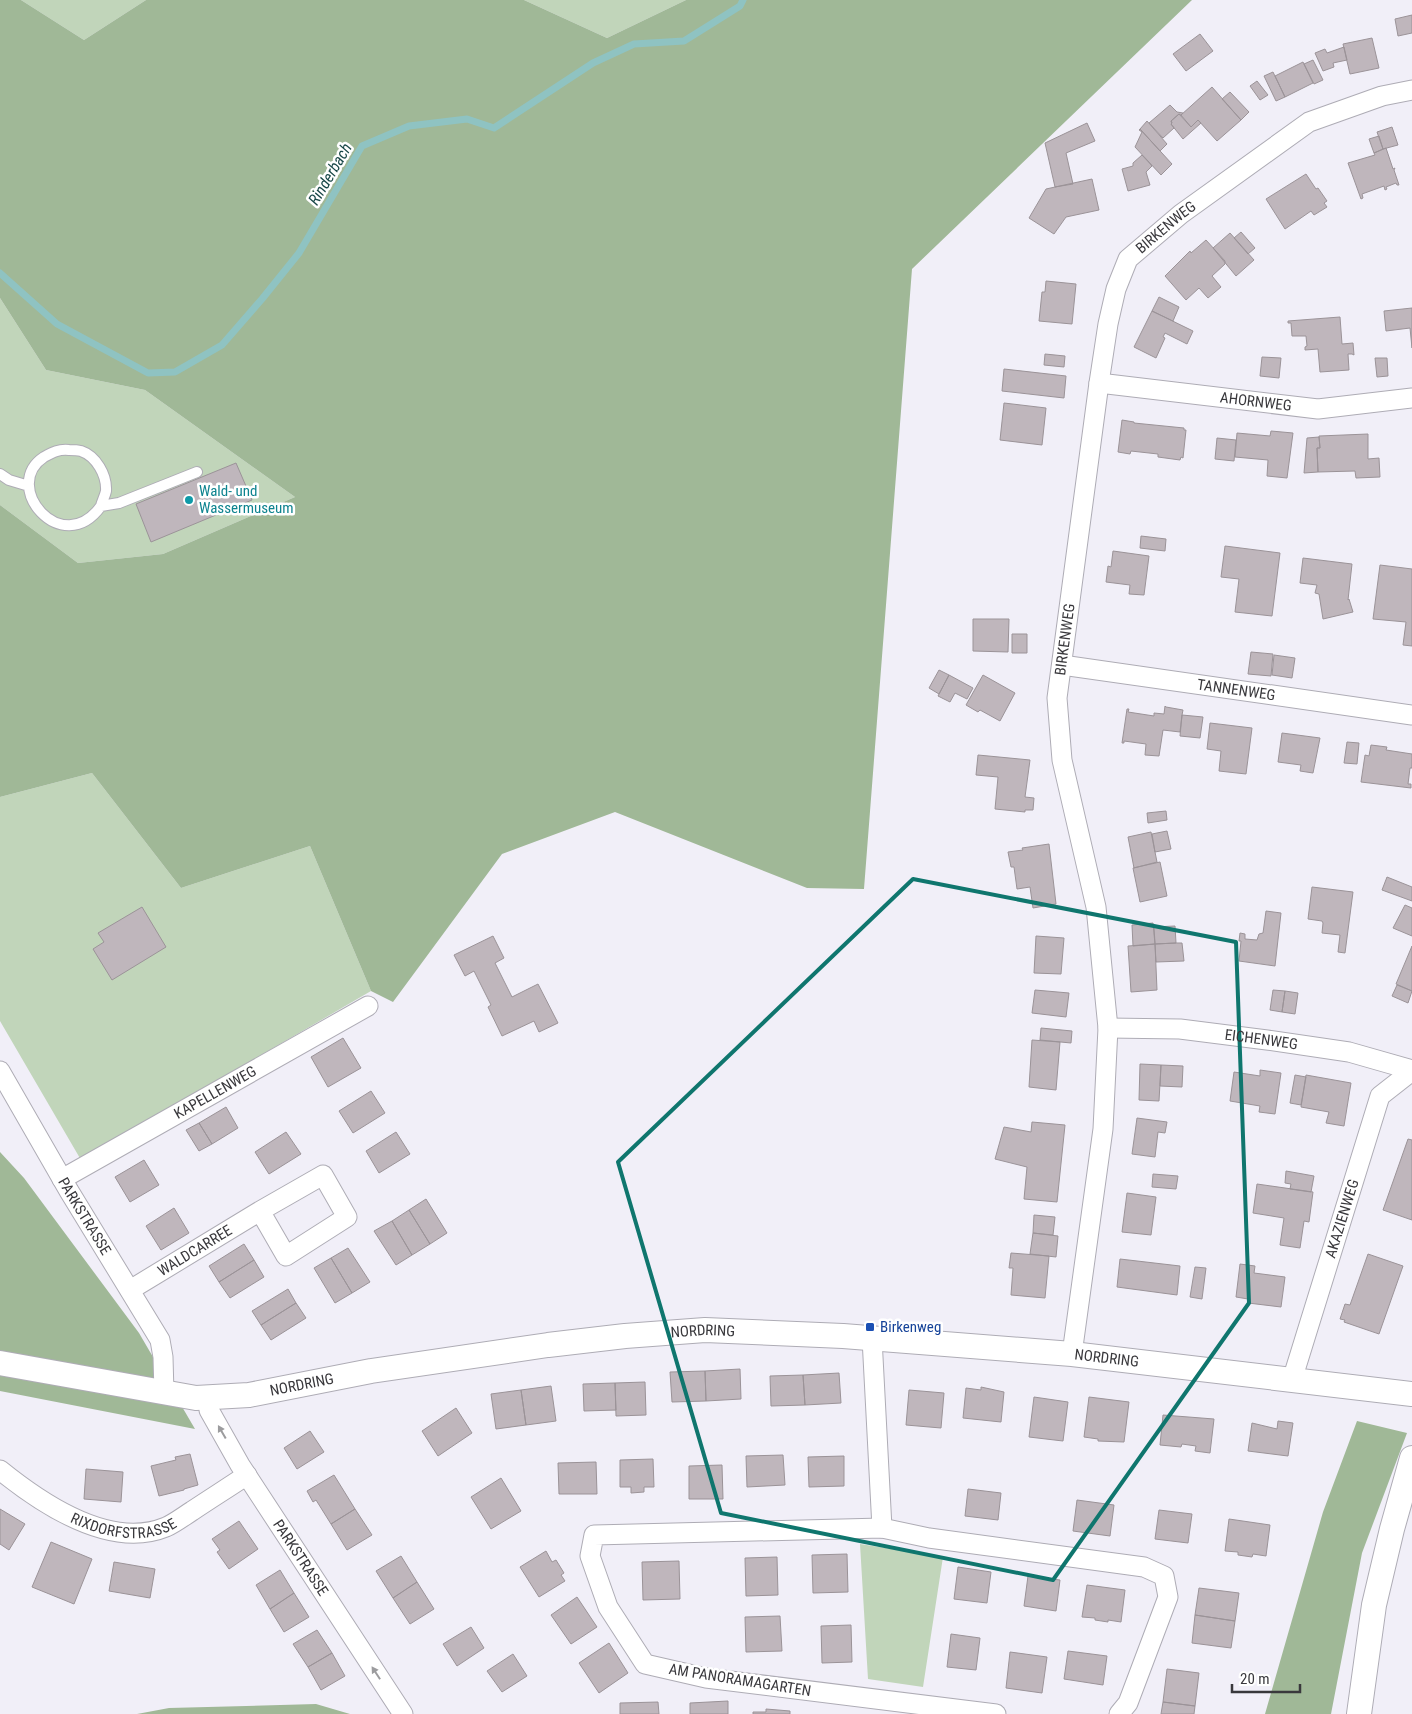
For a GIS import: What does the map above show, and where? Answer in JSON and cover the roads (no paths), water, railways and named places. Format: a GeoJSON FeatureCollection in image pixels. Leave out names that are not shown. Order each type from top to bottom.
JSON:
{"type":"FeatureCollection","features":[{"type":"Feature","properties":{"kind":"street","name":"BIRKENWEG"},"geometry":{"type":"LineString","coordinates":[[1072,1354],[1103,1129],[1108,1028],[1096,907],[1062,760],[1057,698],[1098,383],[1116,289],[1128,259],[1181,214],[1309,122],[1382,96],[1412,90]]}},
{"type":"Feature","properties":{"kind":"street","name":"AHORNWEG"},"geometry":{"type":"LineString","coordinates":[[1098,383],[1318,409],[1412,398]]}},
{"type":"Feature","properties":{"kind":"street","name":"TANNENWEG"},"geometry":{"type":"LineString","coordinates":[[1062,666],[1412,715]]}},
{"type":"Feature","properties":{"kind":"street","name":"KAPELLENWEG"},"geometry":{"type":"LineString","coordinates":[[62,1179],[368,1006]]}},
{"type":"Feature","properties":{"kind":"street","name":"EICHENWEG"},"geometry":{"type":"LineString","coordinates":[[1108,1028],[1180,1029],[1267,1040],[1348,1052],[1412,1070]]}},
{"type":"Feature","properties":{"kind":"street","name":"AKAZIENWEG"},"geometry":{"type":"LineString","coordinates":[[1292,1380],[1380,1096],[1412,1070]]}},
{"type":"Feature","properties":{"kind":"street","name":"PARKSTRASSE"},"geometry":{"type":"LineString","coordinates":[[0,1071],[62,1179],[160,1340],[163,1357],[164,1393]]}},
{"type":"Feature","properties":{"kind":"street","name":"WALDCARREE"},"geometry":{"type":"LineString","coordinates":[[130,1290],[260,1211],[323,1175],[347,1217],[286,1256],[260,1211]]}},
{"type":"Feature","properties":{"kind":"street","name":"NORDRING"},"geometry":{"type":"LineString","coordinates":[[0,1363],[164,1393],[208,1399],[249,1395],[371,1370],[625,1336],[705,1330],[872,1338],[1072,1354],[1412,1394]]}},
{"type":"Feature","properties":{"kind":"street"},"geometry":{"type":"LineString","coordinates":[[872,1338],[882,1528]]}},
{"type":"Feature","properties":{"kind":"street","name":"PARKSTRASSE"},"geometry":{"type":"LineString","coordinates":[[208,1399],[209,1410],[247,1475],[403,1714]]}},
{"type":"Feature","properties":{"kind":"street"},"geometry":{"type":"LineString","coordinates":[[1359,1714],[1374,1604],[1412,1458]]}},
{"type":"Feature","properties":{"kind":"street","name":"RIXDORFSTRASSE"},"geometry":{"type":"LineString","coordinates":[[0,1470],[24,1490],[62,1513],[97,1528],[137,1534],[167,1527],[247,1475]]}},
{"type":"Feature","properties":{"kind":"street","name":"AM PANORAMAGARTEN"},"geometry":{"type":"LineString","coordinates":[[996,1714],[706,1678],[645,1664],[608,1607],[590,1556],[594,1534],[882,1528],[929,1538],[1144,1567],[1164,1576],[1168,1597],[1128,1703],[1119,1714]]}},
{"type":"Feature","properties":{"kind":"lane"},"geometry":{"type":"LineString","coordinates":[[62,449],[81,451],[96,461],[103,472],[106,491],[101,506],[96,513],[85,521],[68,526],[52,522],[37,510],[31,498],[29,486],[33,470],[41,459],[53,452],[62,449]]}},
{"type":"Feature","properties":{"kind":"lane"},"geometry":{"type":"LineString","coordinates":[[101,506],[119,503],[197,472]]}},
{"type":"Feature","properties":{"kind":"lane"},"geometry":{"type":"LineString","coordinates":[[0,474],[9,480],[29,486]]}},
{"type":"Feature","properties":{"kind":"waterway","name":"Rinderbach"},"geometry":{"type":"LineString","coordinates":[[0,273],[57,324],[148,373],[175,372],[222,345],[262,299],[299,253],[362,146],[409,126],[467,119],[494,128],[593,63],[634,44],[684,41],[740,6],[743,0]]}},
{"type":"Feature","properties":{"kind":"place","name":"Wald- und Wassermuseum"},"geometry":{"type":"Point","coordinates":[189,500]}},
{"type":"Feature","properties":{"kind":"place","name":"Birkenweg"},"geometry":{"type":"Point","coordinates":[870,1327]}}]}
